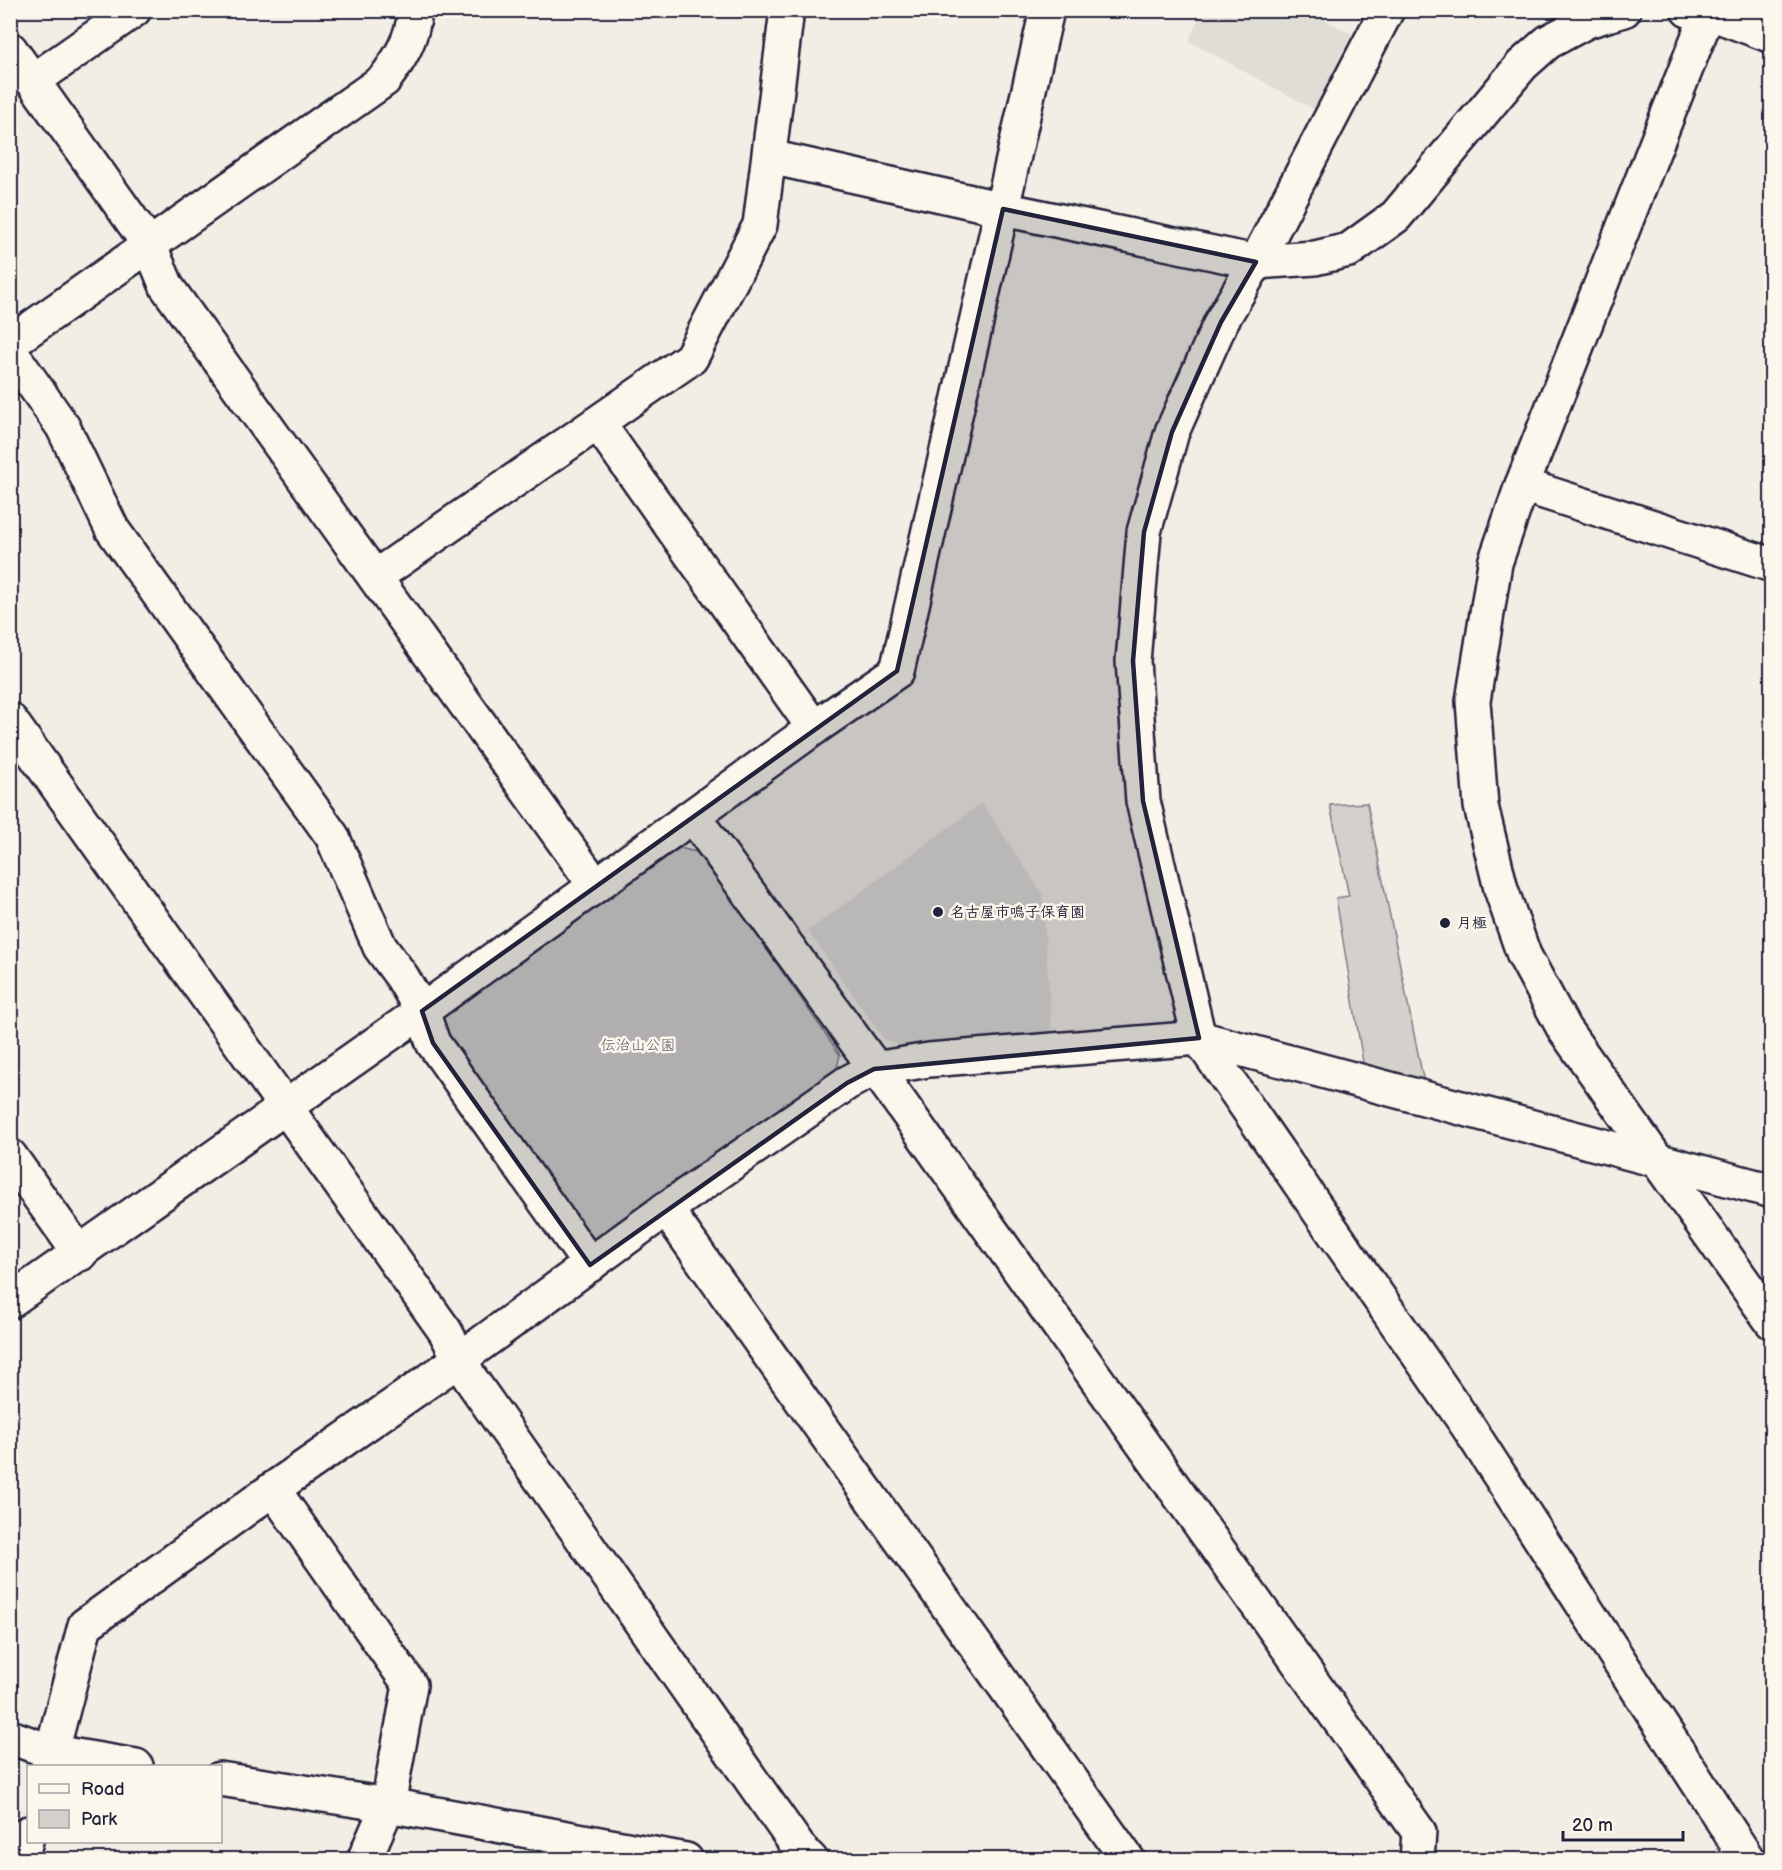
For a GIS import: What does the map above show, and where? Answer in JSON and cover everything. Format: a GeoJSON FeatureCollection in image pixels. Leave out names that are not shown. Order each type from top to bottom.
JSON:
{"type":"FeatureCollection","features":[{"type":"Feature","properties":{"kind":"street"},"geometry":{"type":"LineString","coordinates":[[33,81],[134,10]]}},
{"type":"Feature","properties":{"kind":"street"},"geometry":{"type":"LineString","coordinates":[[10,343],[384,80],[397,63],[405,47],[414,26],[415,10]]}},
{"type":"Feature","properties":{"kind":"street"},"geometry":{"type":"LineString","coordinates":[[375,577],[690,358],[760,225],[787,10]]}},
{"type":"Feature","properties":{"kind":"street"},"geometry":{"type":"LineString","coordinates":[[10,1301],[80,1254],[814,728],[897,671],[1047,10]]}},
{"type":"Feature","properties":{"kind":"street"},"geometry":{"type":"LineString","coordinates":[[1387,10],[1256,262],[1221,322],[1172,432],[1144,532],[1133,661],[1143,801],[1199,1038],[1467,1425],[1748,1860]]}},
{"type":"Feature","properties":{"kind":"street"},"geometry":{"type":"LineString","coordinates":[[770,157],[1256,262],[1315,258],[1349,250],[1396,216],[1522,65],[1548,42],[1587,21],[1624,10]]}},
{"type":"Feature","properties":{"kind":"street"},"geometry":{"type":"LineString","coordinates":[[1772,36],[1701,11],[1522,485],[1496,563],[1473,701],[1481,806],[1501,889],[1524,955],[1564,1029],[1772,1323]]}},
{"type":"Feature","properties":{"kind":"street"},"geometry":{"type":"LineString","coordinates":[[10,49],[150,246],[167,287],[595,885]]}},
{"type":"Feature","properties":{"kind":"street"},"geometry":{"type":"LineString","coordinates":[[10,351],[63,427],[112,529],[332,836],[380,947],[402,977],[422,1011],[433,1043],[590,1265]]}},
{"type":"Feature","properties":{"kind":"street"},"geometry":{"type":"LineString","coordinates":[[598,423],[814,728]]}},
{"type":"Feature","properties":{"kind":"street"},"geometry":{"type":"LineString","coordinates":[[1522,485],[1772,565]]}},
{"type":"Feature","properties":{"kind":"street"},"geometry":{"type":"LineString","coordinates":[[10,720],[445,1330],[470,1378],[490,1407],[800,1848],[811,1860]]}},
{"type":"Feature","properties":{"kind":"street"},"geometry":{"type":"LineString","coordinates":[[693,816],[899,1101],[1419,1832],[1418,1860]]}},
{"type":"Feature","properties":{"kind":"street"},"geometry":{"type":"LineString","coordinates":[[50,1759],[85,1625],[273,1489],[460,1359],[666,1209],[847,1083],[874,1069],[929,1060],[1199,1038],[1772,1191]]}},
{"type":"Feature","properties":{"kind":"street"},"geometry":{"type":"LineString","coordinates":[[10,1156],[80,1254]]}},
{"type":"Feature","properties":{"kind":"street"},"geometry":{"type":"LineString","coordinates":[[666,1209],[1128,1860]]}},
{"type":"Feature","properties":{"kind":"street"},"geometry":{"type":"LineString","coordinates":[[273,1489],[410,1685],[388,1805],[364,1860]]}},
{"type":"Feature","properties":{"kind":"street"},"geometry":{"type":"LineString","coordinates":[[10,1737],[50,1759],[114,1765]]}},
{"type":"Feature","properties":{"kind":"street"},"geometry":{"type":"LineString","coordinates":[[222,1779],[388,1805],[668,1858]]}},
{"type":"Feature","properties":{"kind":"street"},"geometry":{"type":"LineString","coordinates":[[21,1860],[27,1837]]}},
{"type":"Feature","properties":{"kind":"highlighted area"},"geometry":{"type":"Polygon","coordinates":[[[1003,209],[1256,262],[1221,322],[1172,432],[1144,532],[1133,661],[1143,801],[1199,1038],[874,1069],[847,1083],[590,1265],[433,1043],[422,1011],[897,671],[1003,209]]]}},
{"type":"Feature","properties":{"kind":"shaded area"},"geometry":{"type":"Polygon","coordinates":[[[1202,10],[1307,11],[1356,36],[1317,111],[1189,41],[1202,10]]]}},
{"type":"Feature","properties":{"kind":"shaded area","name":"名古屋市鳴子保育園"},"geometry":{"type":"Polygon","coordinates":[[[982,803],[1042,893],[1052,1033],[901,1045],[885,1040],[808,931],[982,803]]]}},
{"type":"Feature","properties":{"kind":"green space"},"geometry":{"type":"Polygon","coordinates":[[[1367,803],[1424,1083],[1364,1068],[1336,898],[1349,896],[1330,805],[1367,803]]]}},
{"type":"Feature","properties":{"kind":"green space","name":"伝治山公園"},"geometry":{"type":"Polygon","coordinates":[[[680,848],[700,853],[840,1055],[836,1072],[602,1238],[581,1237],[440,1036],[442,1015],[680,848]]]}},
{"type":"Feature","properties":{"kind":"place","name":"名古屋市鳴子保育園"},"geometry":{"type":"Point","coordinates":[938,912]}},
{"type":"Feature","properties":{"kind":"place","name":"月極"},"geometry":{"type":"Point","coordinates":[1445,923]}}]}
